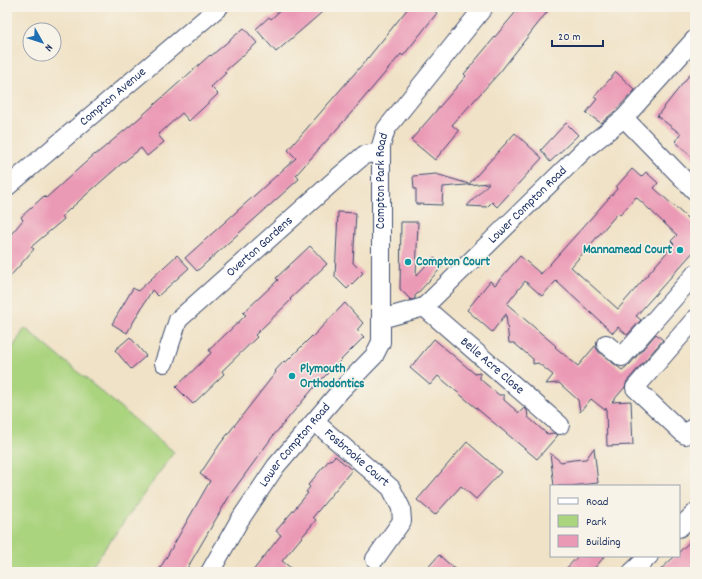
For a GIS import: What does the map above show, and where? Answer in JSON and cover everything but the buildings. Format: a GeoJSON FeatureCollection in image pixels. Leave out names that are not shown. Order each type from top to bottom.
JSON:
{"type":"FeatureCollection","features":[{"type":"Feature","properties":{"kind":"street","name":"Compton Avenue"},"geometry":{"type":"LineString","coordinates":[[7,187],[219,7]]}},
{"type":"Feature","properties":{"kind":"street","name":"Compton Park Road"},"geometry":{"type":"LineString","coordinates":[[381,319],[381,146],[386,129],[484,7]]}},
{"type":"Feature","properties":{"kind":"street","name":"Lower Compton Road"},"geometry":{"type":"LineString","coordinates":[[210,572],[239,521],[276,466],[341,390],[374,356],[381,342],[381,319],[424,307],[584,150],[624,118],[695,39]]}},
{"type":"Feature","properties":{"kind":"street"},"geometry":{"type":"LineString","coordinates":[[624,118],[695,191]]}},
{"type":"Feature","properties":{"kind":"street","name":"Overton Gardens"},"geometry":{"type":"LineString","coordinates":[[164,363],[178,320],[353,165],[364,156],[381,152]]}},
{"type":"Feature","properties":{"kind":"street"},"geometry":{"type":"LineString","coordinates":[[606,344],[622,357],[695,274]]}},
{"type":"Feature","properties":{"kind":"street","name":"Belle Acre Close"},"geometry":{"type":"LineString","coordinates":[[424,307],[560,425]]}},
{"type":"Feature","properties":{"kind":"street"},"geometry":{"type":"LineString","coordinates":[[690,430],[635,388],[695,319]]}},
{"type":"Feature","properties":{"kind":"street","name":"Fosbrooke Court"},"geometry":{"type":"LineString","coordinates":[[315,422],[391,488],[401,508],[402,521],[375,559]]}},
{"type":"Feature","properties":{"kind":"street"},"geometry":{"type":"LineString","coordinates":[[680,527],[695,513]]}},
{"type":"Feature","properties":{"kind":"street"},"geometry":{"type":"LineString","coordinates":[[632,572],[648,557]]}},
{"type":"Feature","properties":{"kind":"green space"},"geometry":{"type":"Polygon","coordinates":[[[25,328],[174,452],[88,572],[7,572],[7,357],[25,328]]]}},
{"type":"Feature","properties":{"kind":"place","name":"Mannamead Court"},"geometry":{"type":"Point","coordinates":[680,250]}},
{"type":"Feature","properties":{"kind":"place","name":"Compton Court"},"geometry":{"type":"Point","coordinates":[408,262]}},
{"type":"Feature","properties":{"kind":"place","name":"Plymouth Orthodontics"},"geometry":{"type":"Point","coordinates":[292,376]}}]}
